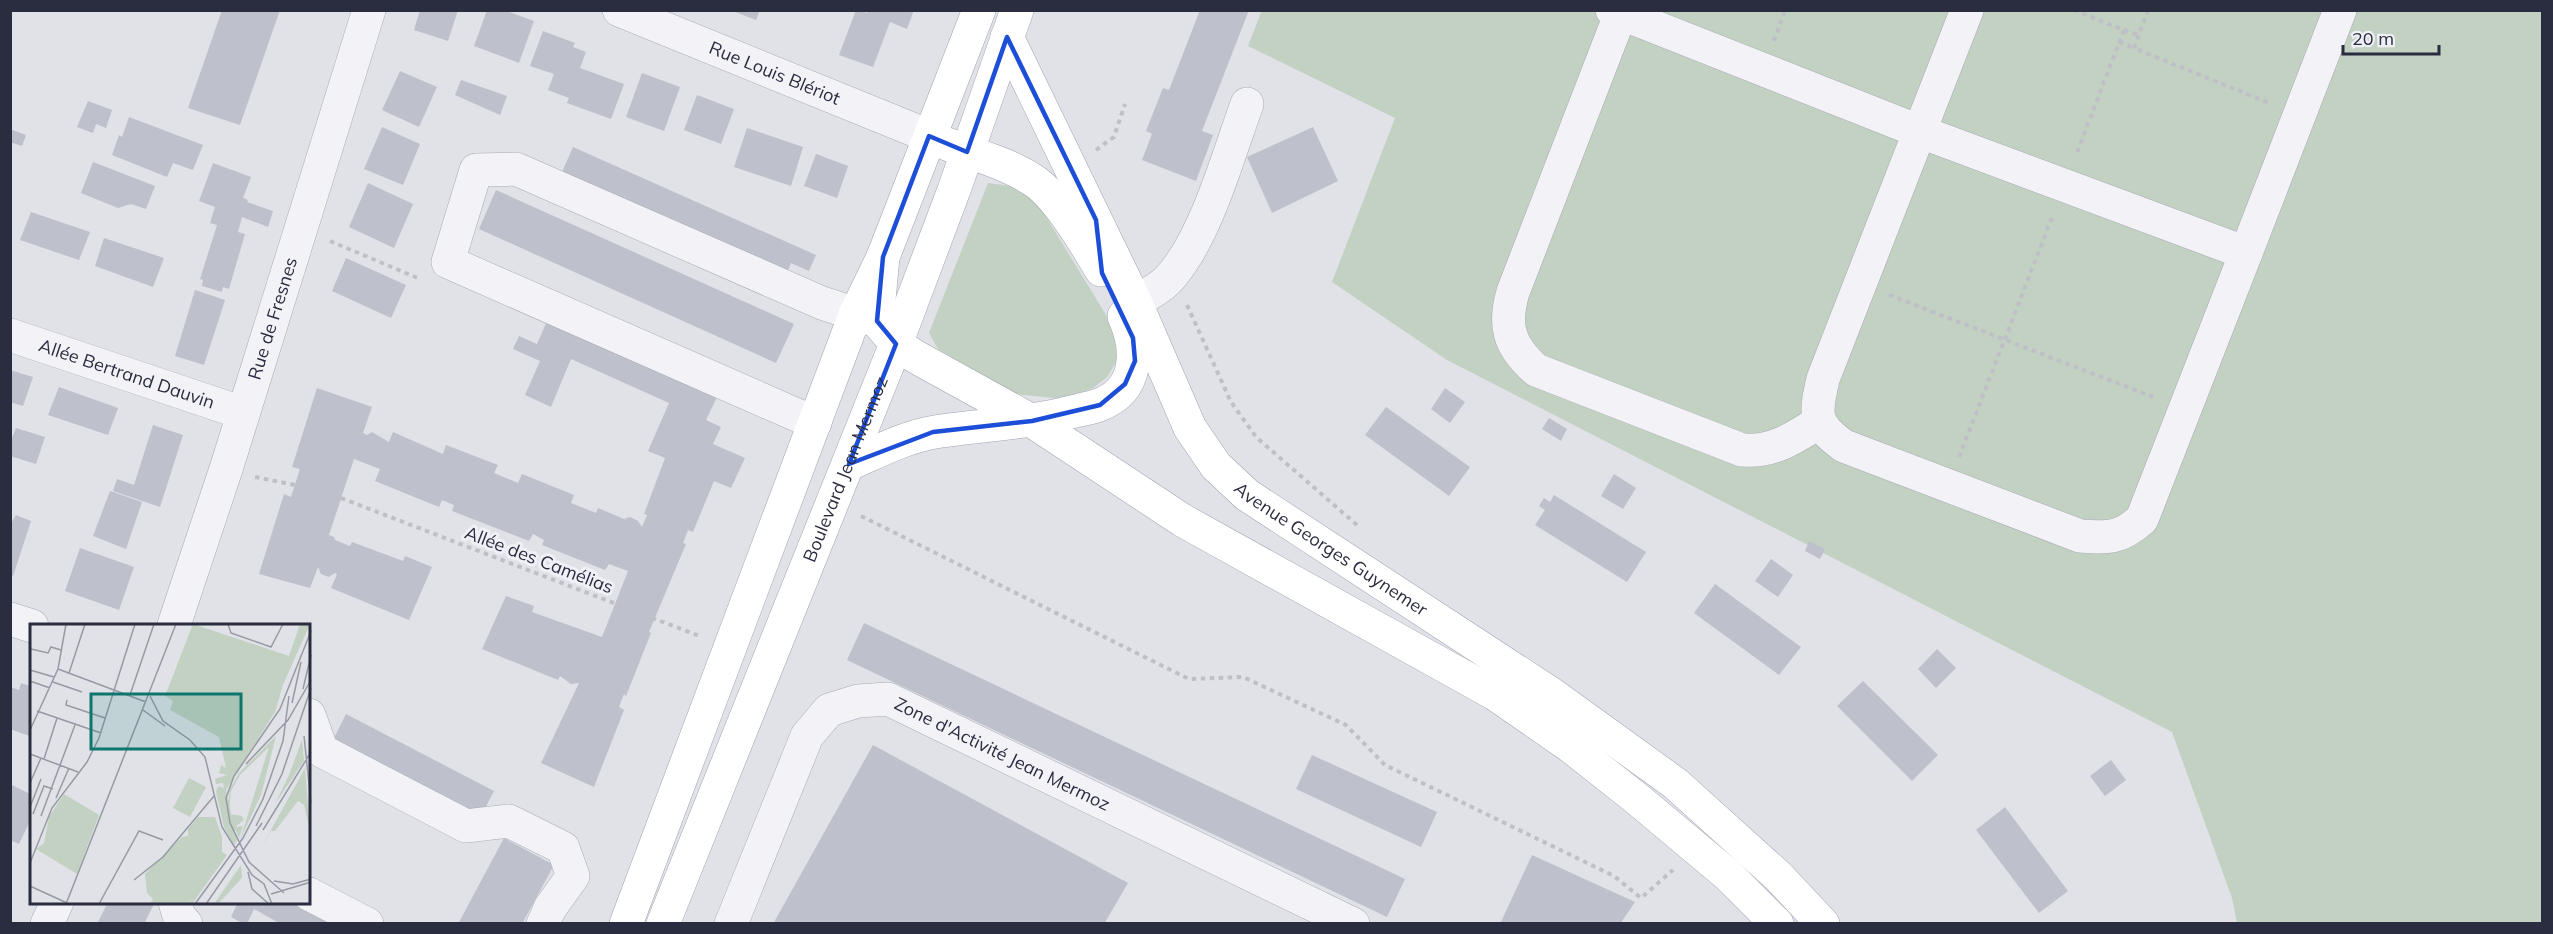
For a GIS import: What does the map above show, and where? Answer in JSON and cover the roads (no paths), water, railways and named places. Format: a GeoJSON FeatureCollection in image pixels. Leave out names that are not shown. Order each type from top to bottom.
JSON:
{"type":"FeatureCollection","features":[{"type":"Feature","properties":{"kind":"main road"},"geometry":{"type":"LineString","coordinates":[[979,10],[883,257],[876,327],[1032,422],[1182,520],[1495,694],[1570,746],[1636,798],[1728,875],[1777,924]]}},
{"type":"Feature","properties":{"kind":"main road","name":"Boulevard Jean Mermoz"},"geometry":{"type":"LineString","coordinates":[[626,924],[815,423],[876,327],[967,152],[1012,24]]}},
{"type":"Feature","properties":{"kind":"main road","name":"Avenue Georges Guynemer"},"geometry":{"type":"LineString","coordinates":[[1012,24],[1096,220],[1135,301],[1190,428],[1216,466],[1247,495],[1553,695],[1676,784],[1779,877],[1823,924]]}},
{"type":"Feature","properties":{"kind":"main road"},"geometry":{"type":"LineString","coordinates":[[849,464],[906,440],[933,432],[1032,422],[1100,405],[1114,397],[1125,384],[1135,360],[1133,338],[1102,273],[1054,200],[1039,184],[1018,171],[929,136]]}},
{"type":"Feature","properties":{"kind":"main road"},"geometry":{"type":"LineString","coordinates":[[1096,220],[1102,273],[1135,301]]}},
{"type":"Feature","properties":{"kind":"main road","name":"Boulevard Jean Mermoz"},"geometry":{"type":"LineString","coordinates":[[663,924],[849,464],[876,327]]}},
{"type":"Feature","properties":{"kind":"street","name":"Rue de Fresnes"},"geometry":{"type":"LineString","coordinates":[[174,624],[369,10]]}},
{"type":"Feature","properties":{"kind":"street","name":"Rue Louis Blériot"},"geometry":{"type":"LineString","coordinates":[[619,10],[654,18],[929,136]]}},
{"type":"Feature","properties":{"kind":"street"},"geometry":{"type":"LineString","coordinates":[[1967,10],[1823,379],[1817,406],[1819,422],[1826,434],[1844,446],[2080,537],[2111,537],[2128,532],[2142,519],[2340,10]]}},
{"type":"Feature","properties":{"kind":"street"},"geometry":{"type":"LineString","coordinates":[[1819,422],[1776,447],[1755,451],[1742,450],[1536,370],[1521,357],[1512,340],[1508,309],[1513,292],[1618,12],[1921,132],[2246,254]]}},
{"type":"Feature","properties":{"kind":"street"},"geometry":{"type":"LineString","coordinates":[[1133,338],[1135,301],[1148,295],[1172,275],[1199,233],[1247,105]]}},
{"type":"Feature","properties":{"kind":"street"},"geometry":{"type":"LineString","coordinates":[[815,423],[448,262],[476,170],[516,169],[876,327]]}},
{"type":"Feature","properties":{"kind":"street","name":"Allée Bertrand Dauvin"},"geometry":{"type":"LineString","coordinates":[[10,335],[243,413]]}},
{"type":"Feature","properties":{"kind":"street"},"geometry":{"type":"LineString","coordinates":[[10,619],[30,625]]}},
{"type":"Feature","properties":{"kind":"street","name":"Zone d'Activité Jean Mermoz"},"geometry":{"type":"LineString","coordinates":[[731,924],[807,736],[829,710],[858,701],[888,699],[1353,924]]}},
{"type":"Feature","properties":{"kind":"street"},"geometry":{"type":"LineString","coordinates":[[310,718],[322,751],[466,826],[509,821],[563,848],[573,876],[550,908],[543,924]]}},
{"type":"Feature","properties":{"kind":"street"},"geometry":{"type":"LineString","coordinates":[[310,895],[367,924]]}},
{"type":"Feature","properties":{"kind":"street"},"geometry":{"type":"LineString","coordinates":[[47,924],[57,904]]}},
{"type":"Feature","properties":{"kind":"street"},"geometry":{"type":"LineString","coordinates":[[175,904],[179,916],[186,924]]}}]}
